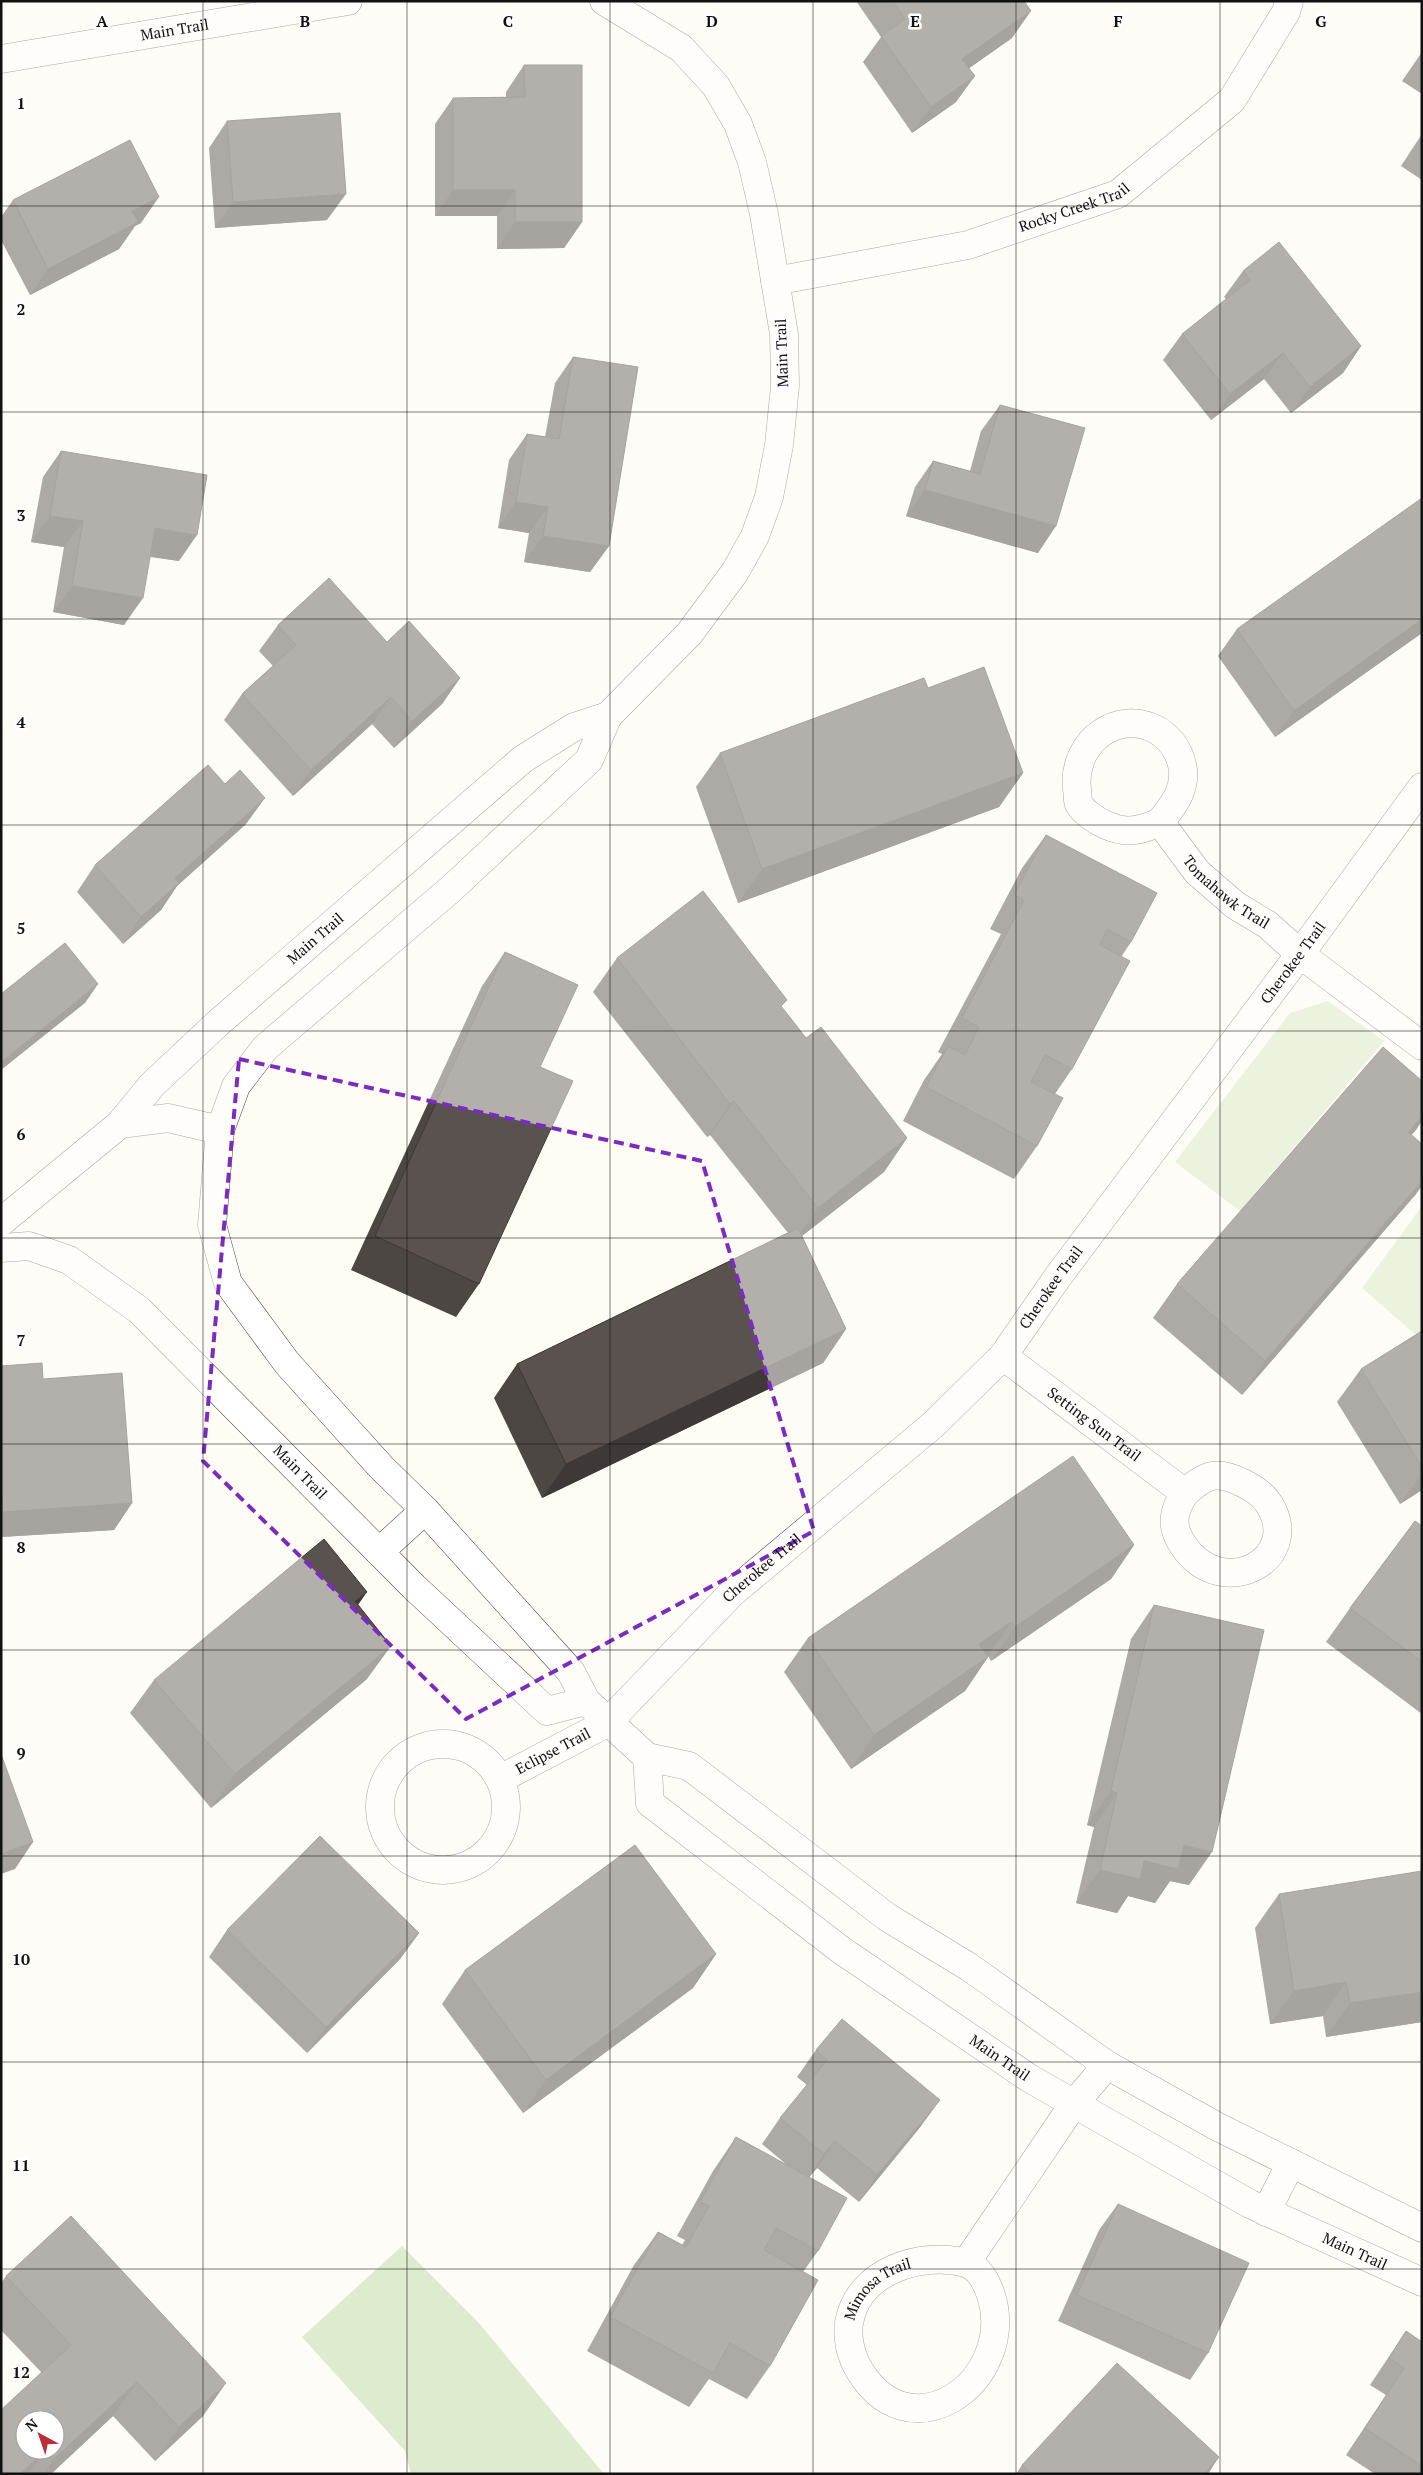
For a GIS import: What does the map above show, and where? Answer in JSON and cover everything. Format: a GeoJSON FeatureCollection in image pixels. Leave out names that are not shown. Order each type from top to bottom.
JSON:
{"type":"FeatureCollection","features":[{"type":"Feature","properties":{"kind":"street","name":"Main Trail"},"geometry":{"type":"LineString","coordinates":[[1,59],[348,1]]}},
{"type":"Feature","properties":{"kind":"street","name":"Main Trail"},"geometry":{"type":"LineString","coordinates":[[604,1],[625,12],[680,48],[716,86],[738,124],[752,162],[764,214],[784,334],[785,386],[769,497],[755,536],[735,572],[689,634],[649,678],[608,716],[589,760],[452,888],[265,1048],[236,1086],[220,1130],[212,1225],[228,1283],[287,1362],[381,1467],[425,1510],[571,1672],[586,1701],[607,1723],[647,1757],[689,1766],[887,1917],[968,1967],[1107,2064],[1218,2127],[1422,2228]]}},
{"type":"Feature","properties":{"kind":"street","name":"Rocky Creek Trail"},"geometry":{"type":"LineString","coordinates":[[775,281],[968,245],[1118,194],[1232,100],[1286,12],[1289,1]]}},
{"type":"Feature","properties":{"kind":"street","name":"Main Trail"},"geometry":{"type":"LineString","coordinates":[[1,1222],[120,1124],[152,1085],[218,1023],[523,759],[574,727],[608,716]]}},
{"type":"Feature","properties":{"kind":"street","name":"Cherokee Trail"},"geometry":{"type":"LineString","coordinates":[[607,1723],[732,1593],[934,1424],[1003,1356],[1057,1278],[1300,954],[1422,787]]}},
{"type":"Feature","properties":{"kind":"street","name":"Tomahawk Trail"},"geometry":{"type":"LineString","coordinates":[[1160,822],[1197,872],[1235,904],[1268,925],[1300,954],[1422,1046]]}},
{"type":"Feature","properties":{"kind":"street"},"geometry":{"type":"LineString","coordinates":[[120,1124],[168,1118],[220,1130]]}},
{"type":"Feature","properties":{"kind":"street","name":"Main Trail"},"geometry":{"type":"LineString","coordinates":[[1,1248],[29,1246],[69,1260],[139,1310],[379,1552],[546,1712],[586,1701]]}},
{"type":"Feature","properties":{"kind":"street","name":"Setting Sun Trail"},"geometry":{"type":"LineString","coordinates":[[1003,1356],[1185,1492]]}},
{"type":"Feature","properties":{"kind":"street"},"geometry":{"type":"LineString","coordinates":[[379,1552],[425,1510]]}},
{"type":"Feature","properties":{"kind":"street","name":"Eclipse Trail"},"geometry":{"type":"LineString","coordinates":[[500,1779],[607,1723]]}},
{"type":"Feature","properties":{"kind":"street","name":"Eclipse Trail"},"geometry":{"type":"LineString","coordinates":[[433,1744],[453,1744],[472,1750],[488,1762],[500,1779],[506,1800],[504,1822],[496,1841],[481,1857],[462,1868],[441,1870],[420,1866],[401,1855],[387,1838],[380,1819],[379,1799],[386,1779],[393,1768],[414,1751],[433,1744]]}},
{"type":"Feature","properties":{"kind":"street","name":"Main Trail"},"geometry":{"type":"LineString","coordinates":[[647,1757],[650,1803],[841,1950],[1029,2078],[1073,2105],[1266,2212],[1422,2282]]}},
{"type":"Feature","properties":{"kind":"street"},"geometry":{"type":"LineString","coordinates":[[966,2263],[1073,2105],[1107,2064]]}},
{"type":"Feature","properties":{"kind":"street"},"geometry":{"type":"LineString","coordinates":[[1266,2212],[1291,2164]]}},
{"type":"Feature","properties":{"kind":"street","name":"Mimosa Trail"},"geometry":{"type":"LineString","coordinates":[[939,2259],[966,2263],[976,2267],[988,2285],[992,2300],[994,2330],[992,2345],[986,2360],[970,2385],[937,2406],[920,2410],[899,2405],[882,2395],[867,2380],[855,2363],[849,2344],[849,2327],[856,2299],[865,2288],[881,2275],[910,2263],[939,2259]]}},
{"type":"Feature","properties":{"kind":"highlighted area"},"geometry":{"type":"Polygon","coordinates":[[[239,1059],[702,1161],[814,1531],[466,1719],[203,1461],[239,1059]]]}},
{"type":"Feature","properties":{"kind":"green space"},"geometry":{"type":"Polygon","coordinates":[[[1328,1001],[1384,1041],[1240,1211],[1175,1162],[1290,1013],[1328,1001]]]}},
{"type":"Feature","properties":{"kind":"green space"},"geometry":{"type":"Polygon","coordinates":[[[1422,1206],[1422,1333],[1417,1336],[1362,1288],[1422,1206]]]}},
{"type":"Feature","properties":{"kind":"green space"},"geometry":{"type":"Polygon","coordinates":[[[402,2246],[478,2322],[604,2474],[411,2474],[405,2451],[302,2337],[402,2246]]]}},
{"type":"Feature","properties":{"kind":"building"},"geometry":{"type":"Polygon","coordinates":[[[893,1],[1024,1],[1031,11],[962,59],[975,76],[931,107],[881,36],[905,19],[893,1]]]}},
{"type":"Feature","properties":{"kind":"building"},"geometry":{"type":"Polygon","coordinates":[[[524,65],[582,65],[582,222],[515,222],[515,190],[453,190],[453,98],[525,97],[524,65]]]}},
{"type":"Feature","properties":{"kind":"building"},"geometry":{"type":"Polygon","coordinates":[[[340,113],[346,194],[233,202],[227,121],[340,113]]]}},
{"type":"Feature","properties":{"kind":"building"},"geometry":{"type":"Polygon","coordinates":[[[130,140],[159,197],[132,211],[138,222],[48,269],[13,200],[130,140]]]}},
{"type":"Feature","properties":{"kind":"building"},"geometry":{"type":"Polygon","coordinates":[[[1279,242],[1361,346],[1310,387],[1283,353],[1230,394],[1182,334],[1250,280],[1243,271],[1279,242]]]}},
{"type":"Feature","properties":{"kind":"building"},"geometry":{"type":"Polygon","coordinates":[[[573,357],[638,367],[609,546],[543,536],[548,507],[516,502],[527,434],[559,439],[573,357]]]}},
{"type":"Feature","properties":{"kind":"building"},"geometry":{"type":"Polygon","coordinates":[[[1000,405],[1085,428],[1056,526],[925,490],[933,461],[980,474],[1000,405]]]}},
{"type":"Feature","properties":{"kind":"building"},"geometry":{"type":"Polygon","coordinates":[[[61,451],[207,475],[197,535],[155,528],[143,598],[72,586],[83,521],[50,516],[61,451]]]}},
{"type":"Feature","properties":{"kind":"building"},"geometry":{"type":"Polygon","coordinates":[[[1422,498],[1422,619],[1294,711],[1237,629],[1422,498]]]}},
{"type":"Feature","properties":{"kind":"building"},"geometry":{"type":"Polygon","coordinates":[[[329,578],[387,642],[409,621],[460,678],[412,721],[391,697],[311,770],[242,694],[296,645],[278,625],[329,578]]]}},
{"type":"Feature","properties":{"kind":"building"},"geometry":{"type":"Polygon","coordinates":[[[984,667],[1023,773],[762,869],[720,753],[924,678],[928,688],[984,667]]]}},
{"type":"Feature","properties":{"kind":"building"},"geometry":{"type":"Polygon","coordinates":[[[208,765],[225,784],[240,770],[265,798],[175,878],[179,883],[141,917],[95,865],[208,765]]]}},
{"type":"Feature","properties":{"kind":"building"},"geometry":{"type":"Polygon","coordinates":[[[1046,835],[1157,893],[1131,942],[1107,929],[1100,945],[1130,961],[1072,1069],[1045,1055],[1031,1082],[1063,1098],[1037,1146],[926,1087],[948,1046],[965,1055],[979,1027],[962,1018],[1024,900],[1014,895],[1046,835]]]}},
{"type":"Feature","properties":{"kind":"building"},"geometry":{"type":"Polygon","coordinates":[[[703,891],[787,1000],[781,1006],[806,1038],[821,1027],[907,1138],[818,1208],[734,1101],[730,1104],[617,958],[703,891]]]}},
{"type":"Feature","properties":{"kind":"building"},"geometry":{"type":"Polygon","coordinates":[[[65,943],[98,984],[1,1062],[1,994],[65,943]]]}},
{"type":"Feature","properties":{"kind":"building"},"geometry":{"type":"Polygon","coordinates":[[[505,952],[578,985],[540,1067],[573,1081],[479,1284],[375,1236],[505,952]]]}},
{"type":"Feature","properties":{"kind":"building"},"geometry":{"type":"Polygon","coordinates":[[[1383,1047],[1422,1081],[1422,1116],[1408,1132],[1422,1144],[1422,1181],[1265,1361],[1177,1284],[1383,1047]]]}},
{"type":"Feature","properties":{"kind":"building"},"geometry":{"type":"Polygon","coordinates":[[[798,1228],[846,1329],[566,1464],[517,1364],[798,1228]]]}},
{"type":"Feature","properties":{"kind":"building"},"geometry":{"type":"Polygon","coordinates":[[[1422,1331],[1422,1467],[1361,1369],[1422,1331]]]}},
{"type":"Feature","properties":{"kind":"building"},"geometry":{"type":"Polygon","coordinates":[[[42,1363],[43,1379],[122,1373],[132,1503],[3,1512],[1,1488],[1,1366],[42,1363]]]}},
{"type":"Feature","properties":{"kind":"building"},"geometry":{"type":"Polygon","coordinates":[[[1073,1456],[1134,1545],[1015,1627],[1011,1622],[979,1644],[988,1657],[874,1735],[808,1638],[1073,1456]]]}},
{"type":"Feature","properties":{"kind":"building"},"geometry":{"type":"Polygon","coordinates":[[[1415,1521],[1422,1526],[1422,1662],[1350,1608],[1415,1521]]]}},
{"type":"Feature","properties":{"kind":"building"},"geometry":{"type":"Polygon","coordinates":[[[324,1539],[367,1592],[355,1601],[391,1646],[235,1774],[154,1680],[324,1539]]]}},
{"type":"Feature","properties":{"kind":"building"},"geometry":{"type":"Polygon","coordinates":[[[1154,1605],[1264,1630],[1212,1852],[1184,1845],[1178,1869],[1144,1861],[1140,1879],[1100,1870],[1117,1793],[1111,1791],[1154,1605]]]}},
{"type":"Feature","properties":{"kind":"building"},"geometry":{"type":"Polygon","coordinates":[[[1,1754],[33,1842],[1,1854],[1,1754]]]}},
{"type":"Feature","properties":{"kind":"building"},"geometry":{"type":"Polygon","coordinates":[[[320,1836],[419,1933],[326,2027],[227,1930],[320,1836]]]}},
{"type":"Feature","properties":{"kind":"building"},"geometry":{"type":"Polygon","coordinates":[[[635,1845],[716,1954],[546,2080],[465,1970],[635,1845]]]}},
{"type":"Feature","properties":{"kind":"building"},"geometry":{"type":"Polygon","coordinates":[[[1422,1871],[1422,1992],[1350,2003],[1346,1982],[1294,1991],[1279,1894],[1422,1871]]]}},
{"type":"Feature","properties":{"kind":"building"},"geometry":{"type":"Polygon","coordinates":[[[842,2019],[940,2100],[877,2175],[835,2141],[824,2154],[780,2118],[827,2060],[816,2050],[842,2019]]]}},
{"type":"Feature","properties":{"kind":"building"},"geometry":{"type":"Polygon","coordinates":[[[736,2137],[847,2198],[818,2251],[776,2228],[764,2250],[818,2280],[770,2366],[730,2343],[713,2373],[610,2317],[658,2232],[686,2247],[709,2206],[700,2202],[736,2137]]]}},
{"type":"Feature","properties":{"kind":"building"},"geometry":{"type":"Polygon","coordinates":[[[1118,2204],[1249,2263],[1208,2353],[1077,2295],[1118,2204]]]}},
{"type":"Feature","properties":{"kind":"building"},"geometry":{"type":"Polygon","coordinates":[[[71,2216],[226,2383],[179,2427],[137,2382],[65,2449],[65,2410],[15,2410],[15,2460],[35,2460],[20,2474],[1,2474],[1,2410],[71,2345],[6,2276],[71,2216]]]}},
{"type":"Feature","properties":{"kind":"building"},"geometry":{"type":"Polygon","coordinates":[[[1406,2331],[1422,2342],[1422,2466],[1365,2428],[1404,2368],[1389,2358],[1406,2331]]]}},
{"type":"Feature","properties":{"kind":"building"},"geometry":{"type":"Polygon","coordinates":[[[1117,2363],[1219,2457],[1204,2474],[1031,2474],[1022,2465],[1117,2363]]]}}]}
